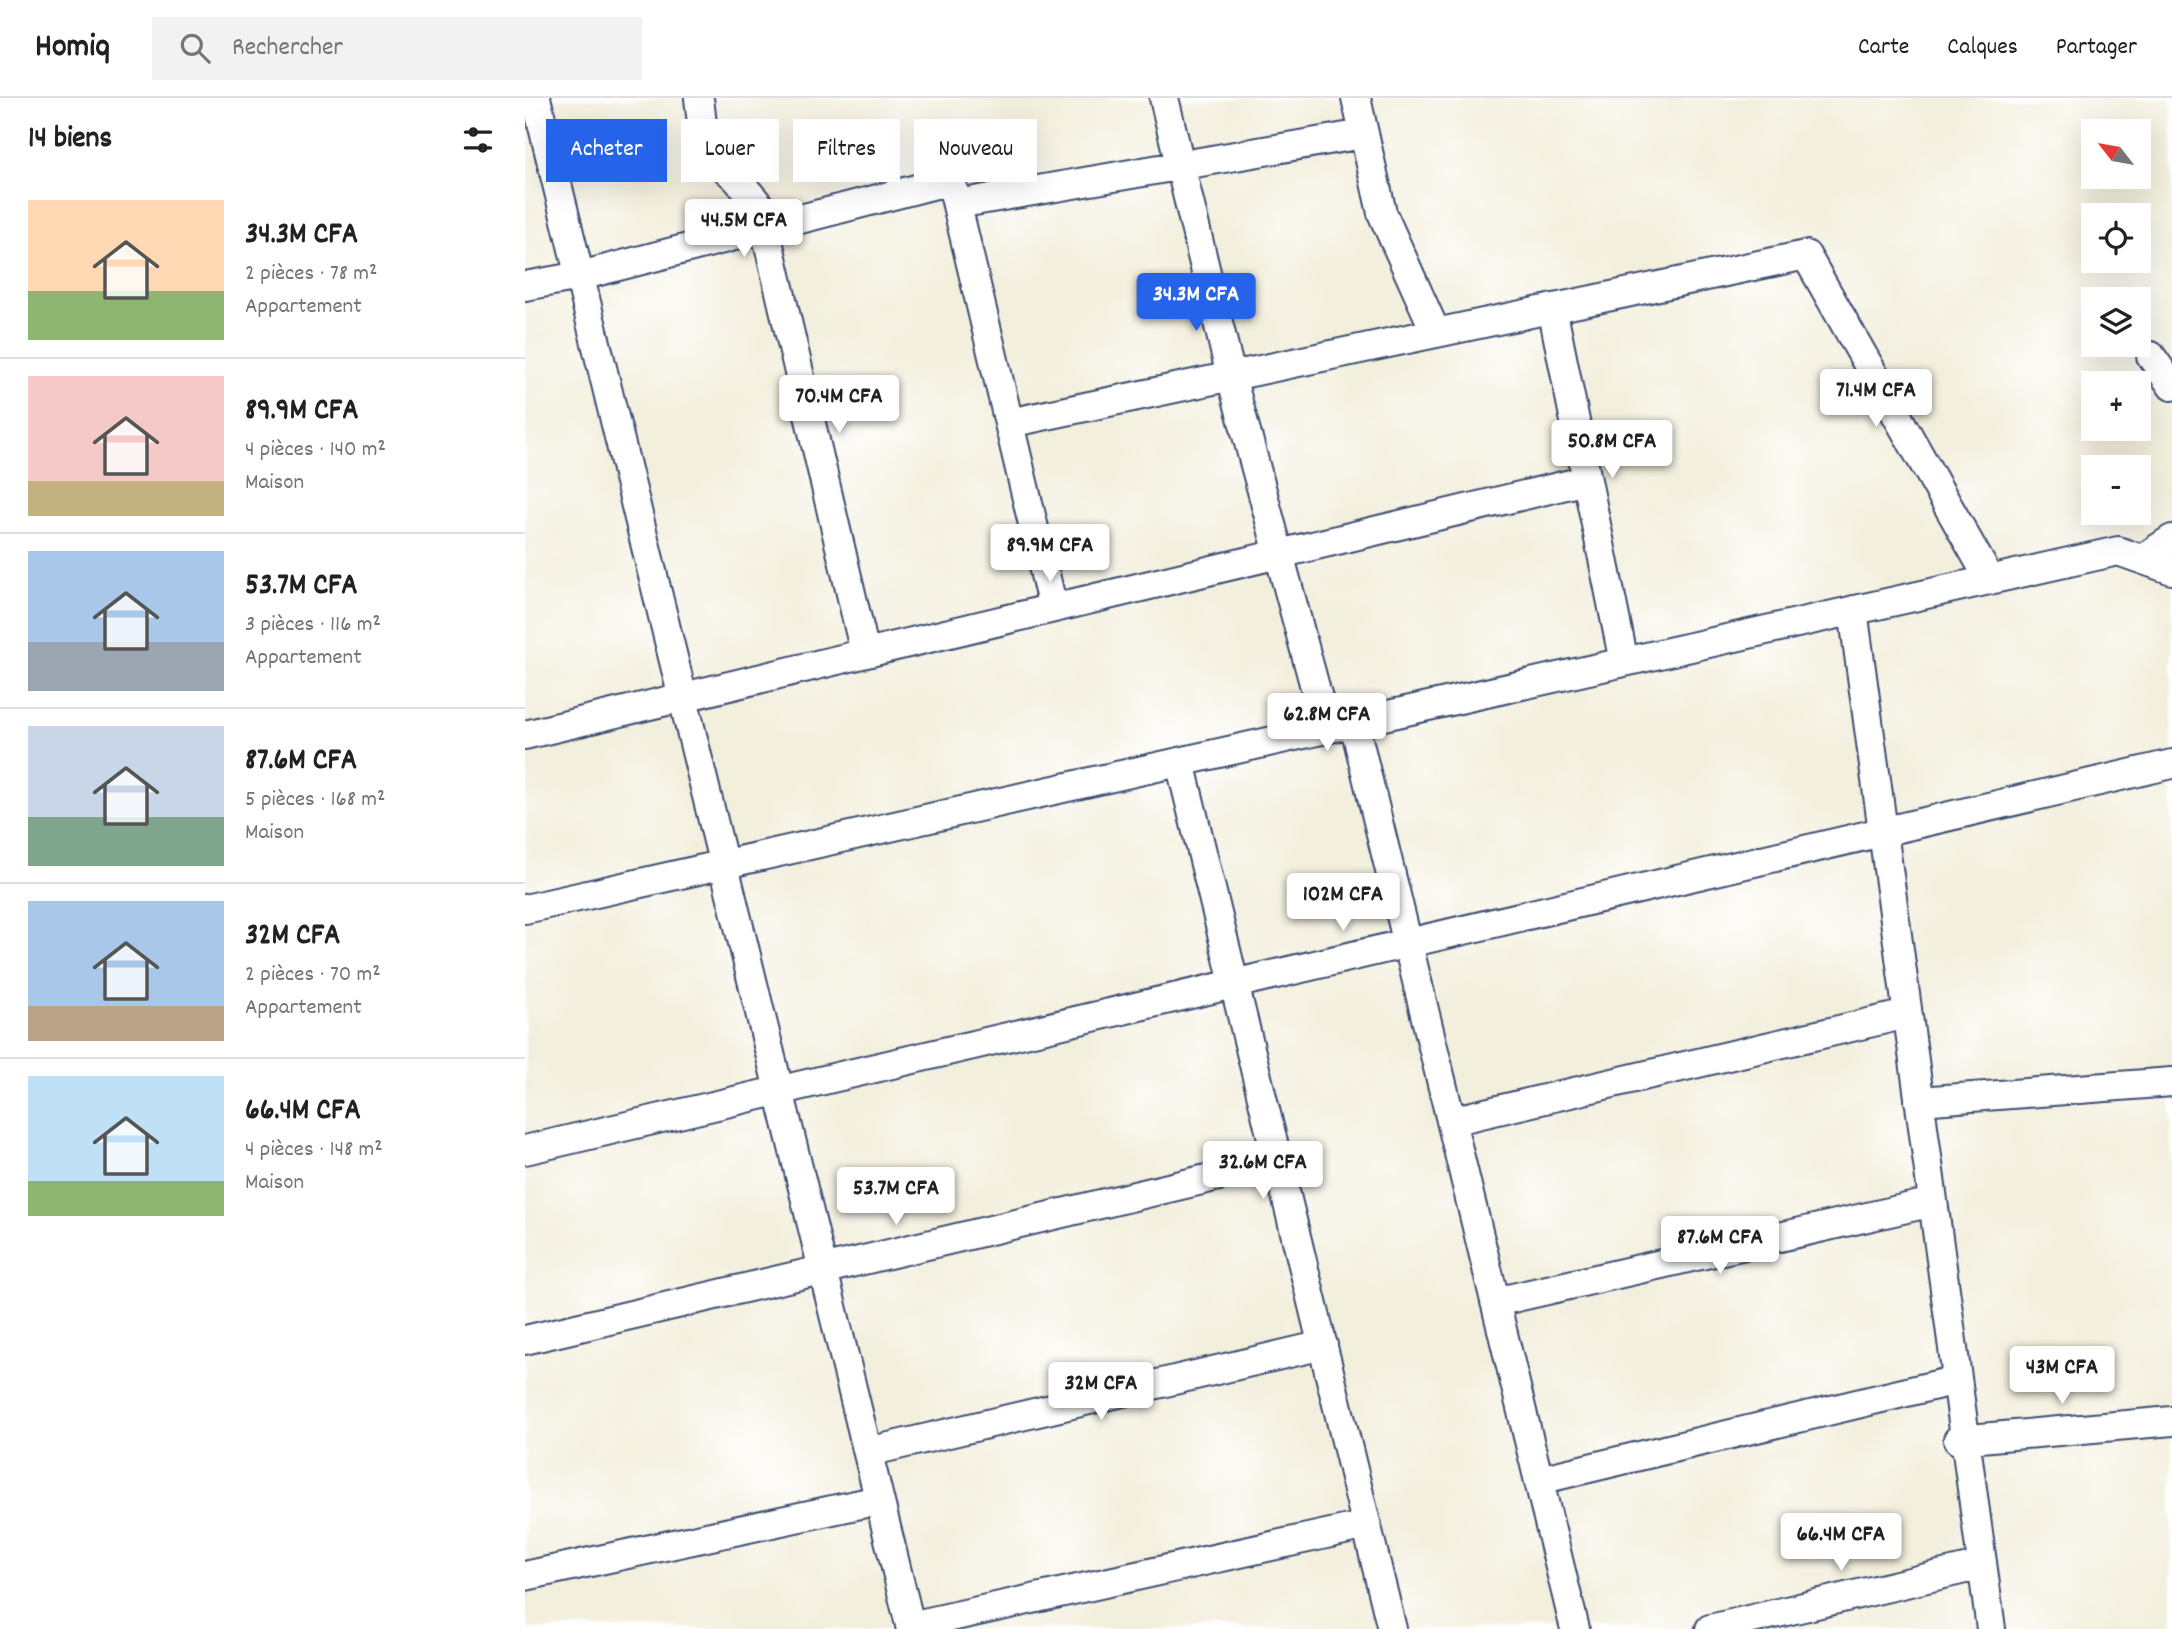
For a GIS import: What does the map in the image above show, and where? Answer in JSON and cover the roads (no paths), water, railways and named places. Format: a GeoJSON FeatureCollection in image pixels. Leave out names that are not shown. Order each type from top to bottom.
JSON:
{"type":"FeatureCollection","features":[{"type":"Feature","properties":{"kind":"street"},"geometry":{"type":"LineString","coordinates":[[525,100],[536,98],[911,1628],[1367,1525]]}},
{"type":"Feature","properties":{"kind":"street"},"geometry":{"type":"LineString","coordinates":[[698,98],[705,150],[736,178],[770,227],[865,653]]}},
{"type":"Feature","properties":{"kind":"street"},"geometry":{"type":"LineString","coordinates":[[1164,98],[1231,376],[1281,553],[1340,726],[1407,943],[1575,1629]]}},
{"type":"Feature","properties":{"kind":"street"},"geometry":{"type":"LineString","coordinates":[[1356,98],[1382,213],[1436,333]]}},
{"type":"Feature","properties":{"kind":"street"},"geometry":{"type":"LineString","coordinates":[[957,204],[1363,134]]}},
{"type":"Feature","properties":{"kind":"street"},"geometry":{"type":"LineString","coordinates":[[525,286],[580,276],[951,180],[1053,608]]}},
{"type":"Feature","properties":{"kind":"street"},"geometry":{"type":"LineString","coordinates":[[1009,423],[1806,255],[1990,580]]}},
{"type":"Feature","properties":{"kind":"street"},"geometry":{"type":"LineString","coordinates":[[1552,308],[1624,662]]}},
{"type":"Feature","properties":{"kind":"street"},"geometry":{"type":"LineString","coordinates":[[2151,356],[2172,386]]}},
{"type":"Feature","properties":{"kind":"street"},"geometry":{"type":"LineString","coordinates":[[525,735],[1587,480]]}},
{"type":"Feature","properties":{"kind":"street"},"geometry":{"type":"LineString","coordinates":[[2142,559],[2172,539]]}},
{"type":"Feature","properties":{"kind":"street"},"geometry":{"type":"LineString","coordinates":[[525,909],[2118,551],[2172,569]]}},
{"type":"Feature","properties":{"kind":"street"},"geometry":{"type":"LineString","coordinates":[[1853,610],[1957,1380],[1961,1440],[1991,1629]]}},
{"type":"Feature","properties":{"kind":"street"},"geometry":{"type":"LineString","coordinates":[[1180,762],[1392,1629]]}},
{"type":"Feature","properties":{"kind":"street"},"geometry":{"type":"LineString","coordinates":[[525,1150],[2172,764]]}},
{"type":"Feature","properties":{"kind":"street"},"geometry":{"type":"LineString","coordinates":[[1451,1122],[1907,1014]]}},
{"type":"Feature","properties":{"kind":"street"},"geometry":{"type":"LineString","coordinates":[[1919,1101],[2172,1082]]}},
{"type":"Feature","properties":{"kind":"street"},"geometry":{"type":"LineString","coordinates":[[525,1340],[1278,1162]]}},
{"type":"Feature","properties":{"kind":"street"},"geometry":{"type":"LineString","coordinates":[[1495,1303],[1933,1202]]}},
{"type":"Feature","properties":{"kind":"street"},"geometry":{"type":"LineString","coordinates":[[868,1452],[1323,1345]]}},
{"type":"Feature","properties":{"kind":"street"},"geometry":{"type":"LineString","coordinates":[[1539,1480],[1957,1380]]}},
{"type":"Feature","properties":{"kind":"street"},"geometry":{"type":"LineString","coordinates":[[1961,1440],[2172,1420]]}},
{"type":"Feature","properties":{"kind":"street"},"geometry":{"type":"LineString","coordinates":[[525,1576],[880,1500]]}},
{"type":"Feature","properties":{"kind":"street"},"geometry":{"type":"LineString","coordinates":[[1710,1629],[1982,1565]]}}]}
